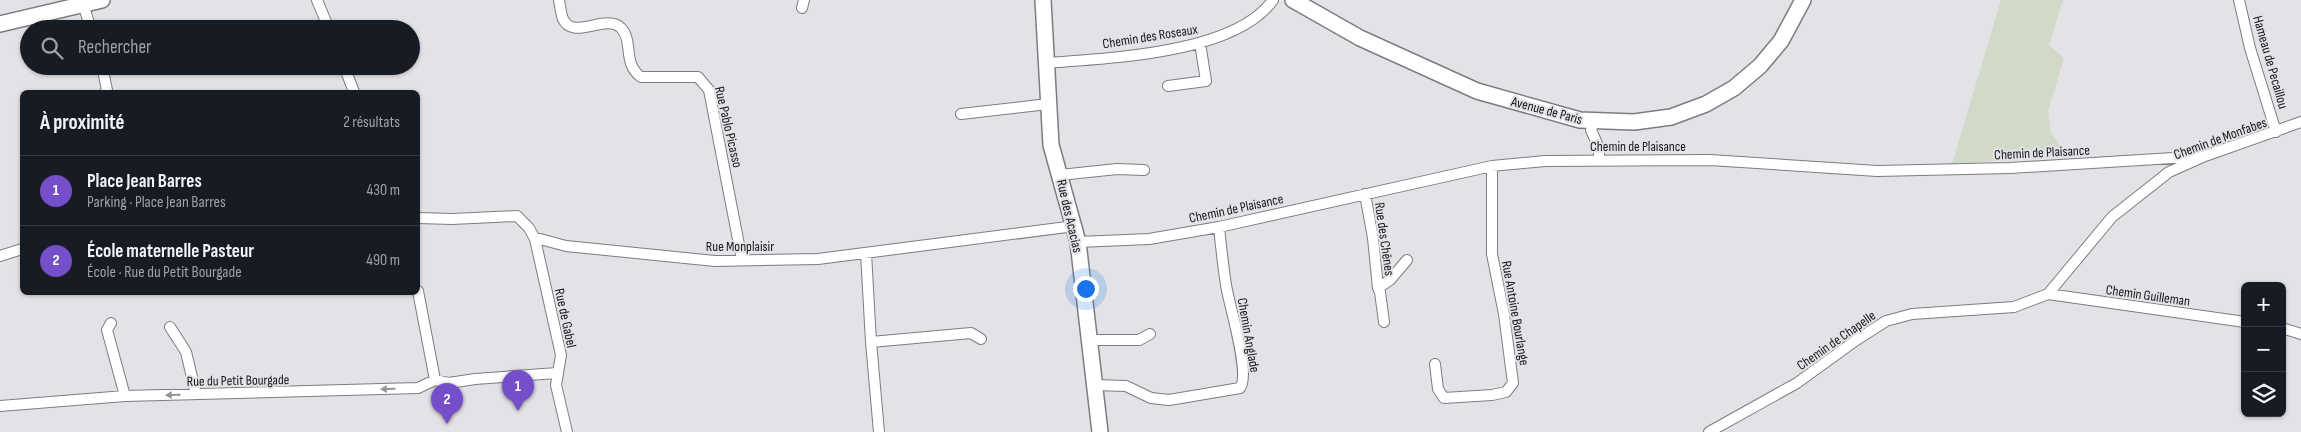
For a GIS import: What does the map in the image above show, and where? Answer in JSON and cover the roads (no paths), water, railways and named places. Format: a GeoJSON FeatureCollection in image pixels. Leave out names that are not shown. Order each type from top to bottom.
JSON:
{"type":"FeatureCollection","features":[{"type":"Feature","properties":{"kind":"main road"},"geometry":{"type":"LineString","coordinates":[[0,24],[102,0]]}},
{"type":"Feature","properties":{"kind":"main road","name":"Rue des Acacias"},"geometry":{"type":"LineString","coordinates":[[1043,0],[1051,145],[1078,242],[1100,432]]}},
{"type":"Feature","properties":{"kind":"main road","name":"Avenue de Paris"},"geometry":{"type":"LineString","coordinates":[[1293,0],[1360,38],[1477,91],[1594,122],[1634,122],[1671,117],[1706,104],[1726,92],[1760,66],[1781,41],[1803,0]]}},
{"type":"Feature","properties":{"kind":"street"},"geometry":{"type":"LineString","coordinates":[[317,0],[325,20]]}},
{"type":"Feature","properties":{"kind":"street","name":"Rue Pablo Picasso"},"geometry":{"type":"LineString","coordinates":[[559,0],[563,19],[567,25],[575,28],[606,23],[620,27],[625,34],[630,65],[641,77],[698,77],[705,83],[709,90],[742,260]]}},
{"type":"Feature","properties":{"kind":"street","name":"Chemin des Roseaux"},"geometry":{"type":"LineString","coordinates":[[1047,63],[1156,52],[1200,43],[1254,20],[1273,0]]}},
{"type":"Feature","properties":{"kind":"street","name":"Hameau de Pecaillou"},"geometry":{"type":"LineString","coordinates":[[2239,0],[2250,48],[2276,132]]}},
{"type":"Feature","properties":{"kind":"street"},"geometry":{"type":"LineString","coordinates":[[83,4],[88,20]]}},
{"type":"Feature","properties":{"kind":"street"},"geometry":{"type":"LineString","coordinates":[[1168,86],[1206,81],[1200,43]]}},
{"type":"Feature","properties":{"kind":"street"},"geometry":{"type":"LineString","coordinates":[[105,75],[107,90]]}},
{"type":"Feature","properties":{"kind":"street"},"geometry":{"type":"LineString","coordinates":[[347,75],[353,90]]}},
{"type":"Feature","properties":{"kind":"street"},"geometry":{"type":"LineString","coordinates":[[961,114],[1048,104]]}},
{"type":"Feature","properties":{"kind":"street"},"geometry":{"type":"LineString","coordinates":[[1594,122],[1591,130],[1599,148],[1600,159]]}},
{"type":"Feature","properties":{"kind":"street","name":"Chemin de Monfabes"},"geometry":{"type":"LineString","coordinates":[[2048,294],[2112,217],[2169,172],[2204,156],[2301,122]]}},
{"type":"Feature","properties":{"kind":"street","name":"Chemin de Plaisance"},"geometry":{"type":"LineString","coordinates":[[1078,242],[1149,239],[1219,227],[1492,166],[1600,159],[1710,160],[1877,171],[2010,168],[2204,156]]}},
{"type":"Feature","properties":{"kind":"street","name":"Rue Antoine Bourlange"},"geometry":{"type":"LineString","coordinates":[[1435,364],[1438,389],[1444,398],[1492,396],[1506,392],[1513,383],[1504,314],[1492,254],[1492,166]]}},
{"type":"Feature","properties":{"kind":"street"},"geometry":{"type":"LineString","coordinates":[[1060,175],[1117,169],[1144,170]]}},
{"type":"Feature","properties":{"kind":"street","name":"Rue des Chênes"},"geometry":{"type":"LineString","coordinates":[[1365,194],[1384,322]]}},
{"type":"Feature","properties":{"kind":"street"},"geometry":{"type":"LineString","coordinates":[[420,218],[452,219],[517,216],[529,228],[535,239]]}},
{"type":"Feature","properties":{"kind":"street","name":"Rue Monplaisir"},"geometry":{"type":"LineString","coordinates":[[535,239],[540,238],[566,246],[690,258],[742,260],[818,259],[1074,226]]}},
{"type":"Feature","properties":{"kind":"street","name":"Chemin Anglade"},"geometry":{"type":"LineString","coordinates":[[1094,385],[1126,386],[1151,398],[1169,400],[1240,388],[1243,384],[1243,367],[1226,287],[1219,227]]}},
{"type":"Feature","properties":{"kind":"street","name":"Rue de Gabel"},"geometry":{"type":"LineString","coordinates":[[535,239],[561,355],[557,373],[557,395],[567,432]]}},
{"type":"Feature","properties":{"kind":"street"},"geometry":{"type":"LineString","coordinates":[[0,256],[20,250]]}},
{"type":"Feature","properties":{"kind":"street"},"geometry":{"type":"LineString","coordinates":[[866,254],[879,432]]}},
{"type":"Feature","properties":{"kind":"street","name":"Rue des Chênes"},"geometry":{"type":"LineString","coordinates":[[1378,288],[1390,280],[1407,260]]}},
{"type":"Feature","properties":{"kind":"street","name":"Chemin Guilleman"},"geometry":{"type":"LineString","coordinates":[[2048,294],[2241,321]]}},
{"type":"Feature","properties":{"kind":"street","name":"Chemin de Chapelle"},"geometry":{"type":"LineString","coordinates":[[1709,432],[1798,383],[1855,341],[1886,321],[1912,314],[2014,307],[2048,294]]}},
{"type":"Feature","properties":{"kind":"street"},"geometry":{"type":"LineString","coordinates":[[419,295],[435,380]]}},
{"type":"Feature","properties":{"kind":"street"},"geometry":{"type":"LineString","coordinates":[[111,323],[107,330],[125,396]]}},
{"type":"Feature","properties":{"kind":"street"},"geometry":{"type":"LineString","coordinates":[[170,327],[186,352],[196,394]]}},
{"type":"Feature","properties":{"kind":"street"},"geometry":{"type":"LineString","coordinates":[[2286,329],[2301,334]]}},
{"type":"Feature","properties":{"kind":"street"},"geometry":{"type":"LineString","coordinates":[[871,342],[971,333],[981,339]]}},
{"type":"Feature","properties":{"kind":"street"},"geometry":{"type":"LineString","coordinates":[[1088,340],[1139,340],[1150,334]]}},
{"type":"Feature","properties":{"kind":"street","name":"Rue du Petit Bourgade"},"geometry":{"type":"LineString","coordinates":[[0,406],[125,396],[418,388],[435,380],[449,383],[475,379],[557,373]]}},
{"type":"Feature","properties":{"kind":"place","name":"Place Jean Barres"},"geometry":{"type":"Point","coordinates":[518,411]}},
{"type":"Feature","properties":{"kind":"place","name":"École maternelle Pasteur"},"geometry":{"type":"Point","coordinates":[447,424]}}]}
